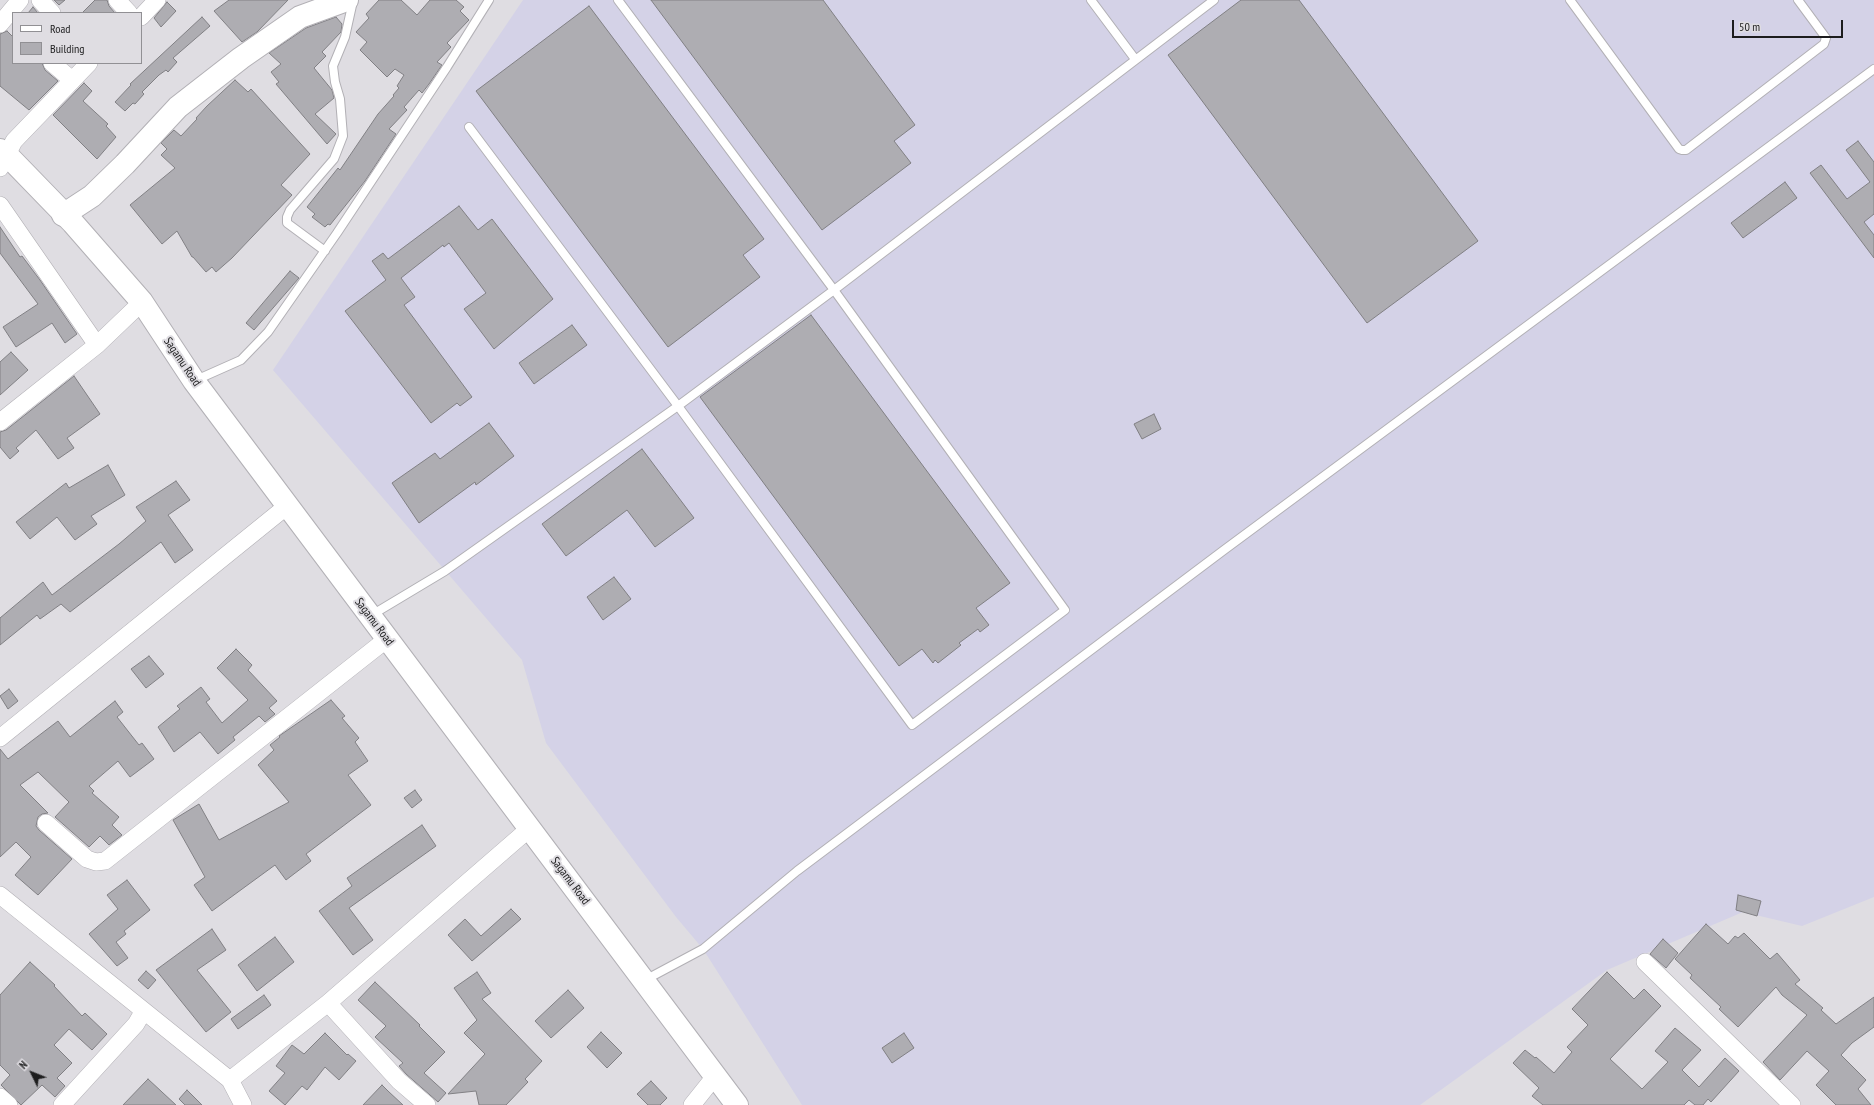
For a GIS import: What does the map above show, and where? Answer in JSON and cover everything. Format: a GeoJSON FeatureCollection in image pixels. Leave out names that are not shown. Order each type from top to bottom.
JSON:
{"type":"FeatureCollection","features":[{"type":"Feature","properties":{"kind":"main road"},"geometry":{"type":"LineString","coordinates":[[63,215],[92,196],[125,164],[178,107],[241,58],[300,17],[346,0]]}},
{"type":"Feature","properties":{"kind":"main road","name":"Sagamu Road"},"geometry":{"type":"LineString","coordinates":[[2,158],[73,223],[142,302],[194,381],[369,616],[738,1105]]}},
{"type":"Feature","properties":{"kind":"street"},"geometry":{"type":"LineString","coordinates":[[4,24],[20,0]]}},
{"type":"Feature","properties":{"kind":"street"},"geometry":{"type":"LineString","coordinates":[[40,0],[51,12]]}},
{"type":"Feature","properties":{"kind":"street"},"geometry":{"type":"LineString","coordinates":[[117,0],[128,12]]}},
{"type":"Feature","properties":{"kind":"street"},"geometry":{"type":"LineString","coordinates":[[142,16],[157,0]]}},
{"type":"Feature","properties":{"kind":"street"},"geometry":{"type":"LineString","coordinates":[[53,64],[72,80]]}},
{"type":"Feature","properties":{"kind":"street"},"geometry":{"type":"LineString","coordinates":[[2,158],[14,141],[88,64]]}},
{"type":"Feature","properties":{"kind":"street"},"geometry":{"type":"LineString","coordinates":[[0,205],[97,345]]}},
{"type":"Feature","properties":{"kind":"street"},"geometry":{"type":"LineString","coordinates":[[0,422],[97,345],[142,302]]}},
{"type":"Feature","properties":{"kind":"street"},"geometry":{"type":"LineString","coordinates":[[0,738],[287,506]]}},
{"type":"Feature","properties":{"kind":"street"},"geometry":{"type":"LineString","coordinates":[[46,822],[87,859],[96,862],[105,861],[387,639]]}},
{"type":"Feature","properties":{"kind":"street"},"geometry":{"type":"LineString","coordinates":[[230,1080],[328,1003],[530,828]]}},
{"type":"Feature","properties":{"kind":"street"},"geometry":{"type":"LineString","coordinates":[[0,895],[143,1012],[230,1080],[243,1105]]}},
{"type":"Feature","properties":{"kind":"street"},"geometry":{"type":"LineString","coordinates":[[1645,962],[1792,1105]]}},
{"type":"Feature","properties":{"kind":"street"},"geometry":{"type":"LineString","coordinates":[[328,1003],[399,1080],[427,1105]]}},
{"type":"Feature","properties":{"kind":"street"},"geometry":{"type":"LineString","coordinates":[[62,1105],[136,1024],[143,1012]]}},
{"type":"Feature","properties":{"kind":"street"},"geometry":{"type":"LineString","coordinates":[[692,1105],[716,1075]]}},
{"type":"Feature","properties":{"kind":"street"},"geometry":{"type":"LineString","coordinates":[[0,1097],[9,1105]]}},
{"type":"Feature","properties":{"kind":"lane"},"geometry":{"type":"LineString","coordinates":[[325,251],[287,223],[287,217],[290,210],[334,160],[343,136],[340,99],[335,82],[334,66],[345,37],[353,0]]}},
{"type":"Feature","properties":{"kind":"lane"},"geometry":{"type":"LineString","coordinates":[[194,381],[241,360],[268,332],[325,251],[447,68],[489,0]]}},
{"type":"Feature","properties":{"kind":"lane"},"geometry":{"type":"LineString","coordinates":[[469,127],[678,406],[912,725],[1065,610],[834,290],[618,0]]}},
{"type":"Feature","properties":{"kind":"lane"},"geometry":{"type":"LineString","coordinates":[[1092,0],[1135,59]]}},
{"type":"Feature","properties":{"kind":"lane"},"geometry":{"type":"LineString","coordinates":[[369,616],[445,570],[678,406],[834,290],[1214,0]]}},
{"type":"Feature","properties":{"kind":"lane"},"geometry":{"type":"LineString","coordinates":[[1570,0],[1679,149],[1682,150],[1686,150],[1824,44],[1826,38],[1798,0]]}},
{"type":"Feature","properties":{"kind":"lane"},"geometry":{"type":"LineString","coordinates":[[645,980],[703,949],[797,871],[1192,574],[1874,69]]}},
{"type":"Feature","properties":{"kind":"shaded area"},"geometry":{"type":"Polygon","coordinates":[[[523,0],[1874,0],[1874,897],[1802,926],[1743,912],[1607,970],[1420,1105],[802,1105],[703,949],[676,917],[546,743],[522,660],[273,370],[523,0]]]}},
{"type":"Feature","properties":{"kind":"building"},"geometry":{"type":"Polygon","coordinates":[[[54,0],[65,0],[59,5],[54,0]]]}},
{"type":"Feature","properties":{"kind":"building"},"geometry":{"type":"Polygon","coordinates":[[[95,0],[107,0],[109,6],[114,12],[83,12],[95,0]]]}},
{"type":"Feature","properties":{"kind":"building"},"geometry":{"type":"Polygon","coordinates":[[[229,0],[288,0],[257,32],[242,42],[214,11],[229,0]]]}},
{"type":"Feature","properties":{"kind":"building"},"geometry":{"type":"Polygon","coordinates":[[[379,0],[401,0],[417,15],[430,0],[456,0],[464,7],[460,11],[469,20],[447,43],[451,47],[437,62],[442,65],[429,84],[422,93],[419,90],[404,107],[407,110],[389,129],[396,134],[365,181],[330,225],[328,224],[325,227],[312,217],[315,214],[307,207],[338,168],[340,170],[378,114],[394,96],[393,95],[399,88],[397,86],[404,75],[395,69],[387,77],[360,50],[367,42],[356,32],[369,18],[366,14],[379,0]]]}},
{"type":"Feature","properties":{"kind":"building"},"geometry":{"type":"Polygon","coordinates":[[[651,0],[823,0],[915,125],[894,141],[911,163],[822,230],[651,0]]]}},
{"type":"Feature","properties":{"kind":"building"},"geometry":{"type":"Polygon","coordinates":[[[1241,0],[1299,0],[1478,241],[1367,323],[1168,55],[1241,0]]]}},
{"type":"Feature","properties":{"kind":"building"},"geometry":{"type":"Polygon","coordinates":[[[167,2],[176,11],[161,27],[154,18],[167,2]]]}},
{"type":"Feature","properties":{"kind":"building"},"geometry":{"type":"Polygon","coordinates":[[[589,6],[764,239],[743,255],[760,277],[668,347],[476,91],[589,6]]]}},
{"type":"Feature","properties":{"kind":"building"},"geometry":{"type":"Polygon","coordinates":[[[33,7],[37,12],[29,12],[33,7]]]}},
{"type":"Feature","properties":{"kind":"building"},"geometry":{"type":"Polygon","coordinates":[[[202,17],[210,26],[173,58],[177,62],[168,72],[166,70],[159,75],[142,92],[144,94],[135,104],[133,103],[125,111],[115,102],[131,85],[130,84],[202,17]]]}},
{"type":"Feature","properties":{"kind":"building"},"geometry":{"type":"Polygon","coordinates":[[[336,17],[342,24],[341,32],[322,52],[326,56],[314,68],[332,90],[334,98],[315,114],[336,134],[327,144],[276,84],[279,82],[271,72],[281,64],[269,53],[306,28],[336,17]]]}},
{"type":"Feature","properties":{"kind":"building"},"geometry":{"type":"Polygon","coordinates":[[[7,31],[12,36],[12,64],[42,64],[45,70],[58,81],[29,110],[0,86],[0,34],[7,31]]]}},
{"type":"Feature","properties":{"kind":"building"},"geometry":{"type":"Polygon","coordinates":[[[235,80],[248,92],[251,89],[310,154],[281,185],[292,195],[232,258],[216,272],[212,267],[206,272],[192,257],[177,231],[162,244],[130,205],[175,168],[161,155],[167,149],[161,143],[174,130],[181,136],[207,106],[235,80]]]}},
{"type":"Feature","properties":{"kind":"building"},"geometry":{"type":"Polygon","coordinates":[[[84,83],[92,91],[83,101],[108,124],[106,126],[116,137],[97,159],[53,115],[84,83]]]}},
{"type":"Feature","properties":{"kind":"building"},"geometry":{"type":"Polygon","coordinates":[[[1858,141],[1874,162],[1874,214],[1864,222],[1874,235],[1874,258],[1810,173],[1821,165],[1847,199],[1870,182],[1846,150],[1858,141]]]}},
{"type":"Feature","properties":{"kind":"building"},"geometry":{"type":"Polygon","coordinates":[[[1785,182],[1797,198],[1743,238],[1731,223],[1785,182]]]}},
{"type":"Feature","properties":{"kind":"building"},"geometry":{"type":"Polygon","coordinates":[[[459,206],[478,230],[492,219],[553,299],[494,349],[464,309],[486,293],[449,243],[444,247],[443,245],[401,278],[415,297],[404,305],[472,397],[460,406],[457,403],[431,423],[345,311],[386,280],[372,261],[383,253],[388,259],[459,206]]]}},
{"type":"Feature","properties":{"kind":"building"},"geometry":{"type":"Polygon","coordinates":[[[0,227],[20,257],[22,256],[40,280],[77,334],[65,343],[52,323],[16,347],[3,327],[38,304],[0,253],[0,227]]]}},
{"type":"Feature","properties":{"kind":"building"},"geometry":{"type":"Polygon","coordinates":[[[290,271],[299,278],[254,330],[246,323],[290,271]]]}},
{"type":"Feature","properties":{"kind":"building"},"geometry":{"type":"Polygon","coordinates":[[[811,315],[1010,583],[976,608],[989,625],[980,632],[978,629],[959,643],[961,645],[938,663],[935,660],[933,663],[922,649],[899,666],[700,397],[811,315]]]}},
{"type":"Feature","properties":{"kind":"building"},"geometry":{"type":"Polygon","coordinates":[[[572,325],[587,345],[534,384],[519,363],[572,325]]]}},
{"type":"Feature","properties":{"kind":"building"},"geometry":{"type":"Polygon","coordinates":[[[11,352],[28,370],[0,395],[0,362],[11,352]]]}},
{"type":"Feature","properties":{"kind":"building"},"geometry":{"type":"Polygon","coordinates":[[[74,376],[100,414],[67,438],[74,448],[58,459],[36,430],[16,448],[19,451],[10,459],[0,447],[0,432],[6,430],[74,376]]]}},
{"type":"Feature","properties":{"kind":"building"},"geometry":{"type":"Polygon","coordinates":[[[1154,414],[1161,429],[1142,439],[1134,424],[1154,414]]]}},
{"type":"Feature","properties":{"kind":"building"},"geometry":{"type":"Polygon","coordinates":[[[489,423],[514,456],[476,485],[475,482],[419,523],[392,483],[435,453],[440,459],[489,423]]]}},
{"type":"Feature","properties":{"kind":"building"},"geometry":{"type":"Polygon","coordinates":[[[642,449],[694,518],[655,547],[627,510],[566,556],[542,524],[642,449]]]}},
{"type":"Feature","properties":{"kind":"building"},"geometry":{"type":"Polygon","coordinates":[[[108,465],[125,495],[91,516],[97,524],[75,540],[57,517],[30,539],[16,522],[66,483],[69,488],[108,465]]]}},
{"type":"Feature","properties":{"kind":"building"},"geometry":{"type":"Polygon","coordinates":[[[176,481],[190,500],[168,515],[193,550],[175,563],[161,542],[70,612],[61,604],[40,619],[37,615],[0,645],[0,618],[43,582],[52,595],[119,544],[146,521],[136,507],[176,481]]]}},
{"type":"Feature","properties":{"kind":"building"},"geometry":{"type":"Polygon","coordinates":[[[614,577],[631,599],[603,620],[587,597],[614,577]]]}},
{"type":"Feature","properties":{"kind":"building"},"geometry":{"type":"Polygon","coordinates":[[[236,649],[252,665],[248,670],[277,701],[269,708],[275,714],[265,722],[259,716],[233,737],[235,740],[218,754],[200,732],[174,752],[158,727],[180,709],[177,706],[201,687],[210,699],[206,702],[222,723],[248,700],[217,668],[236,649]]]}},
{"type":"Feature","properties":{"kind":"building"},"geometry":{"type":"Polygon","coordinates":[[[149,656],[164,674],[146,688],[131,669],[149,656]]]}},
{"type":"Feature","properties":{"kind":"building"},"geometry":{"type":"Polygon","coordinates":[[[9,689],[18,701],[8,709],[0,696],[9,689]]]}},
{"type":"Feature","properties":{"kind":"building"},"geometry":{"type":"Polygon","coordinates":[[[331,700],[345,716],[342,718],[359,738],[355,742],[368,761],[348,775],[371,805],[306,854],[311,861],[286,880],[275,865],[212,911],[194,885],[205,877],[173,820],[199,804],[219,840],[289,802],[258,765],[274,750],[270,745],[280,737],[279,736],[331,700]]]}},
{"type":"Feature","properties":{"kind":"building"},"geometry":{"type":"Polygon","coordinates":[[[115,701],[123,712],[117,717],[139,745],[142,743],[154,759],[130,777],[118,761],[89,786],[94,791],[92,793],[119,817],[112,825],[122,835],[109,845],[100,836],[89,847],[55,817],[69,802],[38,772],[20,785],[48,813],[42,814],[38,817],[36,826],[72,859],[38,895],[15,875],[31,857],[16,842],[0,857],[0,749],[8,759],[58,721],[70,737],[115,701]]]}},
{"type":"Feature","properties":{"kind":"building"},"geometry":{"type":"Polygon","coordinates":[[[415,790],[422,800],[412,808],[404,798],[415,790]]]}},
{"type":"Feature","properties":{"kind":"building"},"geometry":{"type":"Polygon","coordinates":[[[422,825],[436,846],[349,908],[373,940],[353,955],[319,911],[352,886],[347,878],[422,825]]]}},
{"type":"Feature","properties":{"kind":"building"},"geometry":{"type":"Polygon","coordinates":[[[127,880],[150,910],[124,931],[126,934],[116,942],[128,958],[117,966],[89,934],[118,909],[107,895],[127,880]]]}},
{"type":"Feature","properties":{"kind":"building"},"geometry":{"type":"Polygon","coordinates":[[[1738,895],[1761,901],[1757,916],[1736,910],[1738,895]]]}},
{"type":"Feature","properties":{"kind":"building"},"geometry":{"type":"Polygon","coordinates":[[[511,909],[521,919],[472,961],[448,935],[465,919],[481,936],[511,909]]]}},
{"type":"Feature","properties":{"kind":"building"},"geometry":{"type":"Polygon","coordinates":[[[1706,924],[1728,944],[1735,936],[1738,938],[1744,933],[1770,959],[1777,953],[1800,980],[1795,984],[1823,1008],[1821,1010],[1836,1024],[1874,997],[1874,1027],[1852,1043],[1841,1055],[1866,1080],[1858,1089],[1871,1105],[1836,1105],[1816,1085],[1829,1071],[1807,1051],[1780,1080],[1763,1062],[1807,1015],[1782,995],[1776,987],[1738,1027],[1719,1009],[1721,1007],[1690,978],[1692,975],[1675,959],[1706,924]]]}},
{"type":"Feature","properties":{"kind":"building"},"geometry":{"type":"Polygon","coordinates":[[[212,929],[226,950],[197,970],[231,1012],[206,1032],[156,970],[212,929]]]}},
{"type":"Feature","properties":{"kind":"building"},"geometry":{"type":"Polygon","coordinates":[[[275,937],[294,962],[257,991],[238,965],[275,937]]]}},
{"type":"Feature","properties":{"kind":"building"},"geometry":{"type":"Polygon","coordinates":[[[1663,939],[1678,953],[1666,968],[1650,954],[1663,939]]]}},
{"type":"Feature","properties":{"kind":"building"},"geometry":{"type":"Polygon","coordinates":[[[30,962],[55,985],[54,986],[82,1016],[85,1013],[107,1034],[92,1050],[69,1029],[54,1045],[72,1063],[57,1078],[65,1086],[55,1097],[42,1085],[21,1105],[1,1085],[10,1075],[0,1065],[0,995],[30,962]]]}},
{"type":"Feature","properties":{"kind":"building"},"geometry":{"type":"Polygon","coordinates":[[[146,971],[156,980],[148,989],[138,980],[146,971]]]}},
{"type":"Feature","properties":{"kind":"building"},"geometry":{"type":"Polygon","coordinates":[[[477,972],[491,993],[482,999],[542,1061],[525,1079],[528,1082],[506,1105],[479,1105],[476,1091],[448,1094],[485,1054],[464,1033],[477,1020],[454,988],[477,972]]]}},
{"type":"Feature","properties":{"kind":"building"},"geometry":{"type":"Polygon","coordinates":[[[1607,972],[1634,999],[1644,989],[1661,1006],[1610,1059],[1642,1089],[1668,1062],[1655,1051],[1675,1028],[1701,1050],[1682,1070],[1699,1087],[1725,1058],[1739,1071],[1711,1102],[1708,1099],[1703,1105],[1695,1105],[1689,1100],[1684,1105],[1543,1105],[1532,1096],[1539,1088],[1513,1063],[1525,1050],[1535,1058],[1536,1057],[1554,1073],[1572,1052],[1567,1047],[1588,1025],[1572,1009],[1607,972]]]}},
{"type":"Feature","properties":{"kind":"building"},"geometry":{"type":"Polygon","coordinates":[[[375,982],[420,1025],[419,1026],[445,1052],[424,1073],[446,1093],[438,1102],[406,1074],[399,1066],[403,1063],[375,1037],[386,1026],[358,1000],[375,982]]]}},
{"type":"Feature","properties":{"kind":"building"},"geometry":{"type":"Polygon","coordinates":[[[568,990],[584,1008],[551,1038],[535,1021],[568,990]]]}},
{"type":"Feature","properties":{"kind":"building"},"geometry":{"type":"Polygon","coordinates":[[[264,995],[271,1005],[238,1029],[231,1019],[264,995]]]}},
{"type":"Feature","properties":{"kind":"building"},"geometry":{"type":"Polygon","coordinates":[[[601,1032],[622,1053],[607,1068],[587,1047],[601,1032]]]}},
{"type":"Feature","properties":{"kind":"building"},"geometry":{"type":"Polygon","coordinates":[[[325,1033],[347,1055],[348,1054],[356,1061],[339,1080],[325,1067],[307,1090],[302,1086],[285,1105],[269,1091],[285,1073],[276,1066],[292,1045],[304,1054],[325,1033]]]}},
{"type":"Feature","properties":{"kind":"building"},"geometry":{"type":"Polygon","coordinates":[[[904,1033],[914,1048],[892,1063],[882,1048],[904,1033]]]}},
{"type":"Feature","properties":{"kind":"building"},"geometry":{"type":"Polygon","coordinates":[[[148,1079],[176,1105],[123,1105],[148,1079]]]}},
{"type":"Feature","properties":{"kind":"building"},"geometry":{"type":"Polygon","coordinates":[[[651,1081],[667,1098],[660,1105],[648,1105],[637,1094],[651,1081]]]}},
{"type":"Feature","properties":{"kind":"building"},"geometry":{"type":"Polygon","coordinates":[[[382,1085],[388,1091],[403,1105],[363,1105],[382,1085]]]}},
{"type":"Feature","properties":{"kind":"building"},"geometry":{"type":"Polygon","coordinates":[[[187,1090],[202,1105],[185,1105],[179,1099],[187,1090]]]}}]}
